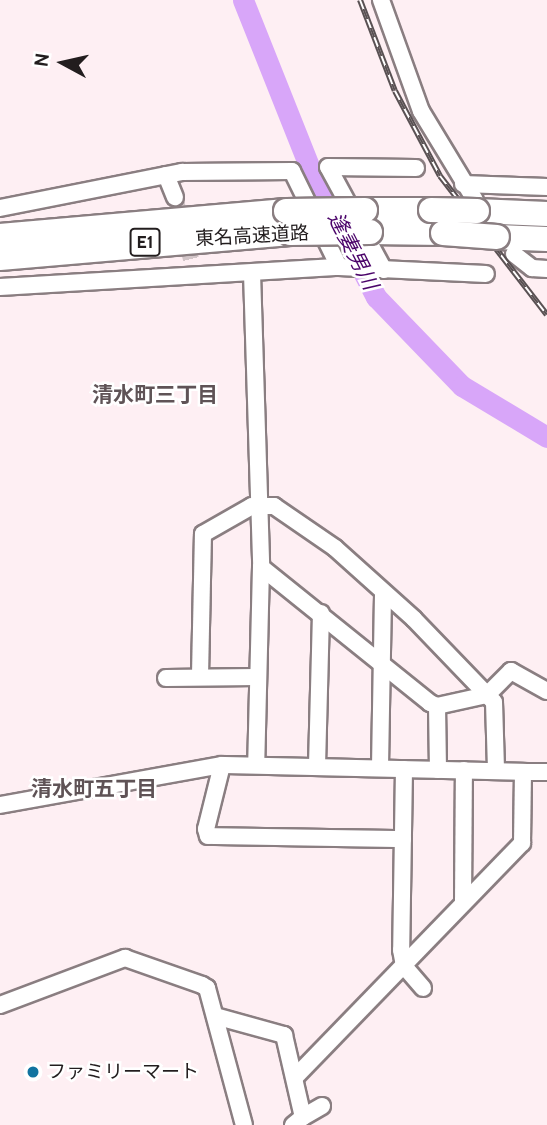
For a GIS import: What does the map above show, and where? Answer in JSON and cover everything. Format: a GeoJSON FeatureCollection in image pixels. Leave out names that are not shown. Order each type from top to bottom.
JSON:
{"type":"FeatureCollection","features":[{"type":"Feature","properties":{"kind":"highway","name":"東名高速道路"},"geometry":{"type":"LineString","coordinates":[[0,236],[288,222],[367,221],[476,205],[547,214]]}},
{"type":"Feature","properties":{"kind":"highway","name":"東名高速道路"},"geometry":{"type":"LineString","coordinates":[[367,221],[506,245],[547,239]]}},
{"type":"Feature","properties":{"kind":"highway","name":"東名高速道路"},"geometry":{"type":"LineString","coordinates":[[0,258],[288,222]]}},
{"type":"Feature","properties":{"kind":"street"},"geometry":{"type":"LineString","coordinates":[[381,0],[421,111],[476,205]]}},
{"type":"Feature","properties":{"kind":"street"},"geometry":{"type":"LineString","coordinates":[[380,270],[328,167],[416,168]]}},
{"type":"Feature","properties":{"kind":"street"},"geometry":{"type":"LineString","coordinates":[[0,208],[61,192],[166,175],[292,170],[341,268]]}},
{"type":"Feature","properties":{"kind":"street"},"geometry":{"type":"LineString","coordinates":[[166,175],[175,197]]}},
{"type":"Feature","properties":{"kind":"street"},"geometry":{"type":"LineString","coordinates":[[463,184],[547,187]]}},
{"type":"Feature","properties":{"kind":"street"},"geometry":{"type":"LineString","coordinates":[[506,245],[532,268],[547,269]]}},
{"type":"Feature","properties":{"kind":"street"},"geometry":{"type":"LineString","coordinates":[[0,286],[194,270],[252,273],[341,268],[486,274]]}},
{"type":"Feature","properties":{"kind":"street"},"geometry":{"type":"LineString","coordinates":[[252,273],[261,567],[256,765]]}},
{"type":"Feature","properties":{"kind":"street"},"geometry":{"type":"LineString","coordinates":[[200,677],[201,539],[207,530],[260,506],[279,508],[335,548],[383,595],[414,619],[487,695],[495,709],[496,771]]}},
{"type":"Feature","properties":{"kind":"street"},"geometry":{"type":"LineString","coordinates":[[261,567],[437,706],[487,695],[511,671],[547,691]]}},
{"type":"Feature","properties":{"kind":"street"},"geometry":{"type":"LineString","coordinates":[[380,767],[383,595]]}},
{"type":"Feature","properties":{"kind":"street"},"geometry":{"type":"LineString","coordinates":[[317,766],[321,613]]}},
{"type":"Feature","properties":{"kind":"street"},"geometry":{"type":"LineString","coordinates":[[166,678],[257,677]]}},
{"type":"Feature","properties":{"kind":"street"},"geometry":{"type":"LineString","coordinates":[[437,706],[438,769]]}},
{"type":"Feature","properties":{"kind":"street"},"geometry":{"type":"LineString","coordinates":[[222,765],[206,829],[208,836],[403,839]]}},
{"type":"Feature","properties":{"kind":"street"},"geometry":{"type":"LineString","coordinates":[[0,805],[222,765],[547,772]]}},
{"type":"Feature","properties":{"kind":"street"},"geometry":{"type":"LineString","coordinates":[[404,769],[404,966],[423,988]]}},
{"type":"Feature","properties":{"kind":"street"},"geometry":{"type":"LineString","coordinates":[[463,903],[464,770]]}},
{"type":"Feature","properties":{"kind":"street"},"geometry":{"type":"LineString","coordinates":[[296,1076],[522,843],[523,772]]}},
{"type":"Feature","properties":{"kind":"street"},"geometry":{"type":"LineString","coordinates":[[0,1004],[125,958],[207,988],[244,1125]]}},
{"type":"Feature","properties":{"kind":"street"},"geometry":{"type":"LineString","coordinates":[[215,1016],[284,1035],[296,1076],[298,1121],[322,1106]]}},
{"type":"Feature","properties":{"kind":"waterway","name":"逢妻男川"},"geometry":{"type":"LineString","coordinates":[[243,0],[312,173],[376,297],[462,386],[547,437]]}},
{"type":"Feature","properties":{"kind":"tunnel"},"geometry":{"type":"LineString","coordinates":[[175,197],[192,263]]}},
{"type":"Feature","properties":{"kind":"railway"},"geometry":{"type":"LineString","coordinates":[[360,0],[395,91],[440,176],[547,315]]}},
{"type":"Feature","properties":{"kind":"place","name":"ファミリーマート"},"geometry":{"type":"Point","coordinates":[33,1072]}},
{"type":"Feature","properties":{"kind":"district","name":"清水町三丁目"},"geometry":{"type":"Point","coordinates":[155,395]}},
{"type":"Feature","properties":{"kind":"district","name":"清水町五丁目"},"geometry":{"type":"Point","coordinates":[94,789]}}]}
